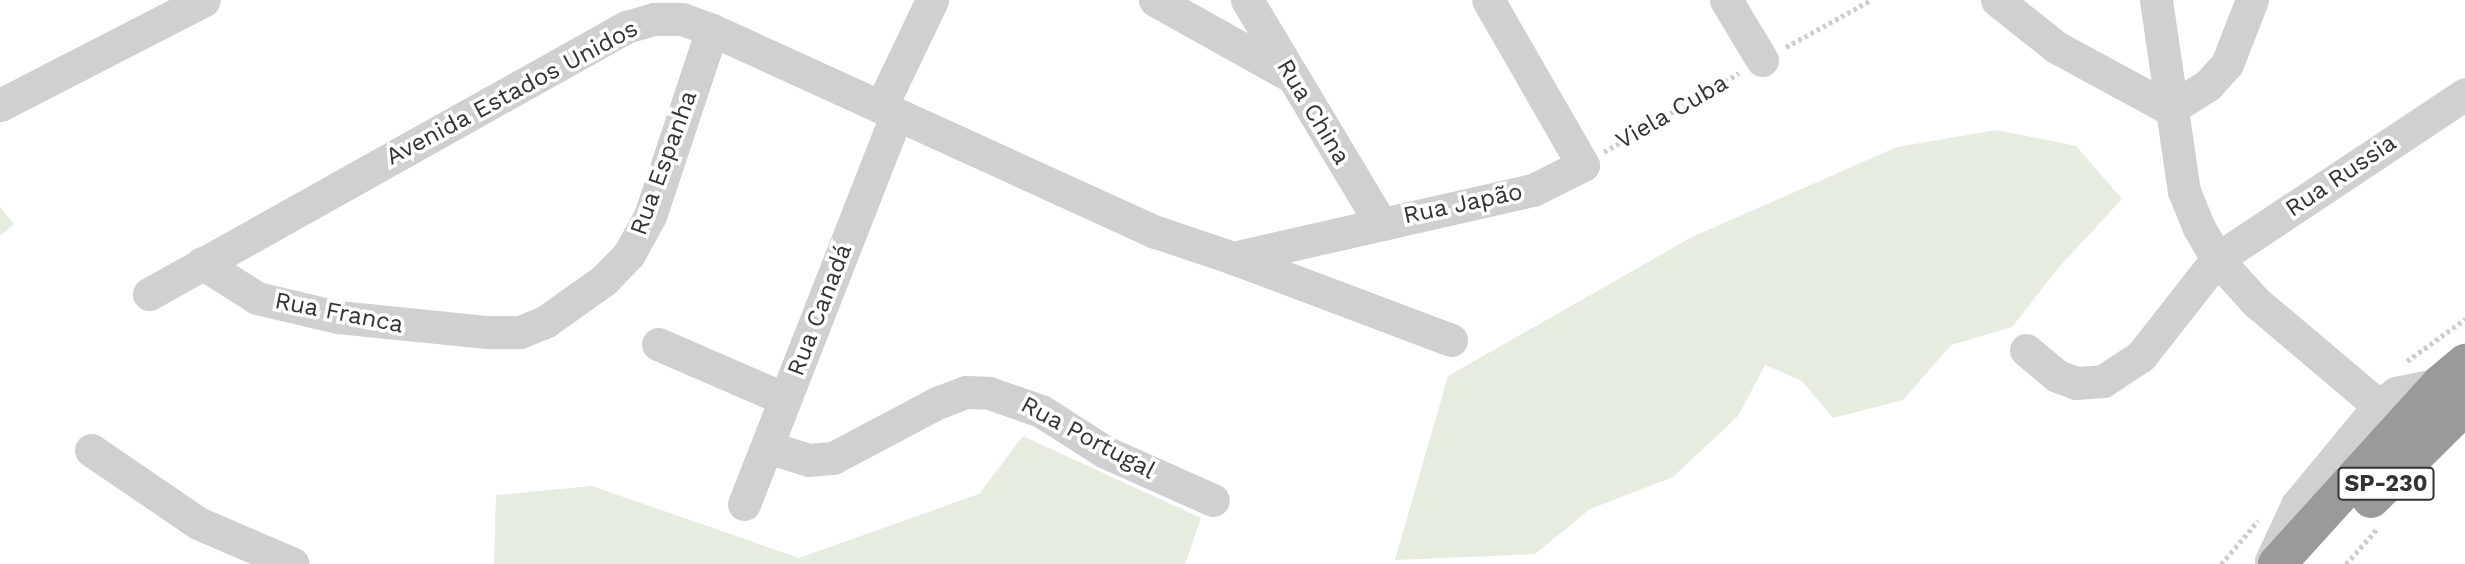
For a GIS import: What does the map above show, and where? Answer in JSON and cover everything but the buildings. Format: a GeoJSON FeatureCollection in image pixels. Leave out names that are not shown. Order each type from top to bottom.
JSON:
{"type":"FeatureCollection","features":[{"type":"Feature","properties":{"kind":"highway","name":"SP-230"},"geometry":{"type":"LineString","coordinates":[[2277,564],[2457,385]]}},
{"type":"Feature","properties":{"kind":"highway","name":"SP-230"},"geometry":{"type":"LineString","coordinates":[[2309,564],[2457,385]]}},
{"type":"Feature","properties":{"kind":"street"},"geometry":{"type":"LineString","coordinates":[[0,105],[204,0]]}},
{"type":"Feature","properties":{"kind":"street","name":"Rua Canadá"},"geometry":{"type":"LineString","coordinates":[[744,504],[932,0]]}},
{"type":"Feature","properties":{"kind":"street"},"geometry":{"type":"LineString","coordinates":[[1155,0],[1291,76]]}},
{"type":"Feature","properties":{"kind":"street","name":"Rua China"},"geometry":{"type":"LineString","coordinates":[[1247,0],[1380,222]]}},
{"type":"Feature","properties":{"kind":"street"},"geometry":{"type":"LineString","coordinates":[[1488,0],[1583,165]]}},
{"type":"Feature","properties":{"kind":"street"},"geometry":{"type":"LineString","coordinates":[[1726,0],[1762,60]]}},
{"type":"Feature","properties":{"kind":"street"},"geometry":{"type":"LineString","coordinates":[[1997,0],[2056,47],[2170,109]]}},
{"type":"Feature","properties":{"kind":"street"},"geometry":{"type":"LineString","coordinates":[[2156,0],[2184,191],[2217,259],[2256,302],[2379,405]]}},
{"type":"Feature","properties":{"kind":"street"},"geometry":{"type":"LineString","coordinates":[[2170,109],[2208,85],[2227,64],[2252,0]]}},
{"type":"Feature","properties":{"kind":"street","name":"Avenida Estados Unidos"},"geometry":{"type":"LineString","coordinates":[[149,294],[626,27],[654,19],[682,19],[712,30],[1156,232],[1233,258]]}},
{"type":"Feature","properties":{"kind":"street","name":"Rua Espanha"},"geometry":{"type":"LineString","coordinates":[[485,332],[520,332],[545,322],[604,280],[629,254],[650,216],[712,30]]}},
{"type":"Feature","properties":{"kind":"street","name":"Rua Russia"},"geometry":{"type":"LineString","coordinates":[[2026,350],[2057,376],[2077,383],[2103,381],[2141,356],[2217,259],[2465,94]]}},
{"type":"Feature","properties":{"kind":"street","name":"Rua Japão"},"geometry":{"type":"LineString","coordinates":[[1233,258],[1380,222],[1533,190],[1583,165]]}},
{"type":"Feature","properties":{"kind":"street"},"geometry":{"type":"LineString","coordinates":[[1233,258],[1451,340]]}},
{"type":"Feature","properties":{"kind":"street","name":"Rua Franca"},"geometry":{"type":"LineString","coordinates":[[202,263],[257,298],[338,317],[485,332]]}},
{"type":"Feature","properties":{"kind":"street"},"geometry":{"type":"LineString","coordinates":[[658,344],[785,399]]}},
{"type":"Feature","properties":{"kind":"street"},"geometry":{"type":"LineString","coordinates":[[2270,564],[2297,505],[2379,405],[2396,393],[2457,385]]}},
{"type":"Feature","properties":{"kind":"street","name":"Rua Portugal"},"geometry":{"type":"LineString","coordinates":[[767,447],[809,460],[833,458],[937,403],[965,392],[989,393],[1041,411],[1105,452],[1213,500]]}},
{"type":"Feature","properties":{"kind":"street"},"geometry":{"type":"LineString","coordinates":[[91,450],[198,523],[293,564]]}},
{"type":"Feature","properties":{"kind":"path","name":"Viela Cuba"},"geometry":{"type":"LineString","coordinates":[[1583,165],[1762,60],[1871,0]]}},
{"type":"Feature","properties":{"kind":"path"},"geometry":{"type":"LineString","coordinates":[[2402,364],[2434,345],[2465,319]]}},
{"type":"Feature","properties":{"kind":"shaded area"},"geometry":{"type":"Polygon","coordinates":[[[1997,130],[2076,146],[2122,199],[2059,267],[2012,327],[1951,345],[1903,400],[1833,418],[1802,381],[1765,365],[1738,416],[1673,477],[1590,509],[1535,554],[1395,560],[1448,376],[1692,237],[1897,147],[1997,130]]]}},
{"type":"Feature","properties":{"kind":"shaded area"},"geometry":{"type":"Polygon","coordinates":[[[0,207],[14,224],[0,236],[0,207]]]}},
{"type":"Feature","properties":{"kind":"shaded area"},"geometry":{"type":"Polygon","coordinates":[[[1023,436],[1201,518],[1185,564],[494,564],[496,495],[592,486],[799,558],[979,494],[1023,436]]]}}]}
